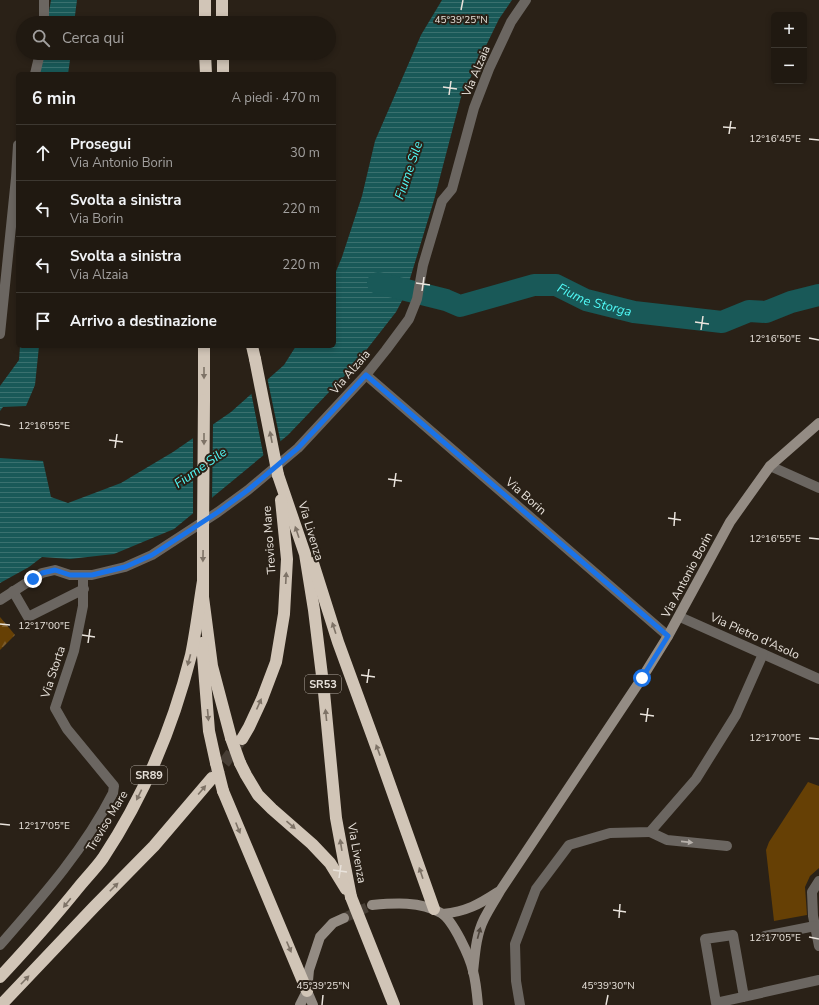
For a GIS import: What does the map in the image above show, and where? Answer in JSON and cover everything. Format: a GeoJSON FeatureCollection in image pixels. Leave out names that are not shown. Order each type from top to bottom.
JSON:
{"type":"FeatureCollection","features":[{"type":"Feature","properties":{"kind":"highway"},"geometry":{"type":"LineString","coordinates":[[205,0],[205,16]]}},
{"type":"Feature","properties":{"kind":"highway"},"geometry":{"type":"LineString","coordinates":[[222,0],[222,16]]}},
{"type":"Feature","properties":{"kind":"highway"},"geometry":{"type":"LineString","coordinates":[[205,60],[206,72]]}},
{"type":"Feature","properties":{"kind":"highway"},"geometry":{"type":"LineString","coordinates":[[223,60],[223,72]]}},
{"type":"Feature","properties":{"kind":"highway","name":"Via Livenza"},"geometry":{"type":"LineString","coordinates":[[204,348],[203,597],[212,666],[236,738],[240,763],[258,795],[312,844],[330,863],[351,896]]}},
{"type":"Feature","properties":{"kind":"highway","name":"Via Livenza"},"geometry":{"type":"LineString","coordinates":[[252,348],[278,475],[305,554],[316,625],[324,692],[336,818],[342,856],[351,896]]}},
{"type":"Feature","properties":{"kind":"highway","name":"Treviso Mare"},"geometry":{"type":"LineString","coordinates":[[236,738],[249,727],[262,699],[276,662],[284,614],[287,559],[278,475]]}},
{"type":"Feature","properties":{"kind":"highway"},"geometry":{"type":"LineString","coordinates":[[305,554],[313,563],[338,642],[438,912]]}},
{"type":"Feature","properties":{"kind":"highway","name":"Treviso Mare"},"geometry":{"type":"LineString","coordinates":[[0,977],[34,941],[102,859],[133,808],[150,773],[172,720],[191,655],[203,580]]}},
{"type":"Feature","properties":{"kind":"highway"},"geometry":{"type":"LineString","coordinates":[[199,606],[209,731],[223,791],[307,991]]}},
{"type":"Feature","properties":{"kind":"highway"},"geometry":{"type":"LineString","coordinates":[[1,1005],[154,846],[212,778]]}},
{"type":"Feature","properties":{"kind":"highway","name":"SR53"},"geometry":{"type":"LineString","coordinates":[[351,896],[394,1005]]}},
{"type":"Feature","properties":{"kind":"main road","name":"Via Antonio Borin"},"geometry":{"type":"LineString","coordinates":[[474,972],[476,951],[480,930],[484,919],[500,891],[642,678],[680,617],[730,522],[770,466],[819,423]]}},
{"type":"Feature","properties":{"kind":"main road","name":"Via Antonio Borin"},"geometry":{"type":"LineString","coordinates":[[438,912],[456,912],[469,908],[500,891]]}},
{"type":"Feature","properties":{"kind":"main road"},"geometry":{"type":"LineString","coordinates":[[372,905],[396,903],[414,904],[438,912],[453,926],[474,972],[478,1005]]}},
{"type":"Feature","properties":{"kind":"main road"},"geometry":{"type":"LineString","coordinates":[[300,1005],[307,991],[309,970],[320,937],[333,923],[344,918]]}},
{"type":"Feature","properties":{"kind":"main road"},"geometry":{"type":"LineString","coordinates":[[307,991],[313,1005]]}},
{"type":"Feature","properties":{"kind":"street"},"geometry":{"type":"LineString","coordinates":[[44,0],[44,16]]}},
{"type":"Feature","properties":{"kind":"street","name":"Via Alzaia"},"geometry":{"type":"LineString","coordinates":[[0,600],[42,573],[55,570],[70,575],[92,575],[125,567],[152,555],[218,512],[248,490],[298,448],[366,375],[409,319],[417,299],[423,265],[442,201],[452,189],[474,108],[489,69],[508,29],[526,0]]}},
{"type":"Feature","properties":{"kind":"street"},"geometry":{"type":"LineString","coordinates":[[35,72],[38,60]]}},
{"type":"Feature","properties":{"kind":"street"},"geometry":{"type":"LineString","coordinates":[[0,334],[16,178]]}},
{"type":"Feature","properties":{"kind":"street","name":"Via Borin"},"geometry":{"type":"LineString","coordinates":[[366,375],[668,636]]}},
{"type":"Feature","properties":{"kind":"street"},"geometry":{"type":"LineString","coordinates":[[770,466],[819,488]]}},
{"type":"Feature","properties":{"kind":"street","name":"Via Storta"},"geometry":{"type":"LineString","coordinates":[[0,944],[46,893],[83,844],[113,793],[114,786],[67,729],[55,708],[74,651],[83,606],[83,575]]}},
{"type":"Feature","properties":{"kind":"street"},"geometry":{"type":"LineString","coordinates":[[13,591],[28,617],[84,589]]}},
{"type":"Feature","properties":{"kind":"street","name":"Via Pietro d'Asolo"},"geometry":{"type":"LineString","coordinates":[[680,617],[819,679]]}},
{"type":"Feature","properties":{"kind":"street"},"geometry":{"type":"LineString","coordinates":[[650,832],[696,779],[736,715],[763,654]]}},
{"type":"Feature","properties":{"kind":"street"},"geometry":{"type":"LineString","coordinates":[[520,1005],[516,981],[516,944],[536,889],[569,845],[610,834],[650,832],[667,840],[727,846]]}},
{"type":"Feature","properties":{"kind":"street"},"geometry":{"type":"LineString","coordinates":[[819,881],[812,892],[813,916],[819,946]]}},
{"type":"Feature","properties":{"kind":"street"},"geometry":{"type":"LineString","coordinates":[[765,936],[815,926]]}},
{"type":"Feature","properties":{"kind":"street"},"geometry":{"type":"LineString","coordinates":[[744,997],[733,935],[705,940],[716,1003],[744,997],[819,980]]}},
{"type":"Feature","properties":{"kind":"green space"},"geometry":{"type":"Polygon","coordinates":[[[0,617],[15,635],[0,650],[0,617]]]}},
{"type":"Feature","properties":{"kind":"green space"},"geometry":{"type":"Polygon","coordinates":[[[808,782],[819,786],[819,868],[810,876],[805,887],[807,915],[774,921],[766,850],[769,842],[808,782]]]}},
{"type":"Feature","properties":{"kind":"water"},"geometry":{"type":"Polygon","coordinates":[[[51,0],[77,0],[75,16],[48,16],[51,0]]]}},
{"type":"Feature","properties":{"kind":"water","name":"Fiume Sile"},"geometry":{"type":"Polygon","coordinates":[[[442,0],[512,0],[499,19],[461,97],[434,200],[405,295],[396,312],[353,367],[288,435],[174,529],[114,554],[70,559],[42,557],[29,567],[0,583],[0,458],[43,461],[51,497],[68,503],[121,483],[173,452],[231,412],[284,365],[295,348],[336,348],[336,271],[362,196],[375,141],[421,35],[442,0]]]}},
{"type":"Feature","properties":{"kind":"water"},"geometry":{"type":"Polygon","coordinates":[[[41,60],[70,60],[68,72],[39,72],[41,60]]]}},
{"type":"Feature","properties":{"kind":"water"},"geometry":{"type":"Polygon","coordinates":[[[20,348],[39,348],[35,385],[26,406],[3,407],[0,411],[0,386],[19,360],[20,348]]]}},
{"type":"Feature","properties":{"kind":"pier"},"geometry":{"type":"Polygon","coordinates":[[[267,377],[281,444],[264,458],[251,392],[267,377]]]}},
{"type":"Feature","properties":{"kind":"pier"},"geometry":{"type":"Polygon","coordinates":[[[213,423],[212,500],[193,516],[193,436],[213,423]]]}},
{"type":"Feature","properties":{"kind":"waterway","name":"Fiume Storga"},"geometry":{"type":"LineString","coordinates":[[378,283],[446,300],[460,306],[534,285],[556,285],[586,300],[634,312],[722,322],[749,311],[766,312],[791,302],[819,295]]}},
{"type":"Feature","properties":{"kind":"tunnel"},"geometry":{"type":"LineString","coordinates":[[213,777],[240,741]]}},
{"type":"Feature","properties":{"kind":"tunnel"},"geometry":{"type":"LineString","coordinates":[[344,918],[372,905]]}},
{"type":"Feature","properties":{"kind":"route"},"geometry":{"type":"LineString","coordinates":[[33,579],[42,573],[55,570],[70,575],[92,575],[125,567],[152,555],[218,512],[248,490],[298,448],[366,375],[668,636],[642,678]]}}]}
